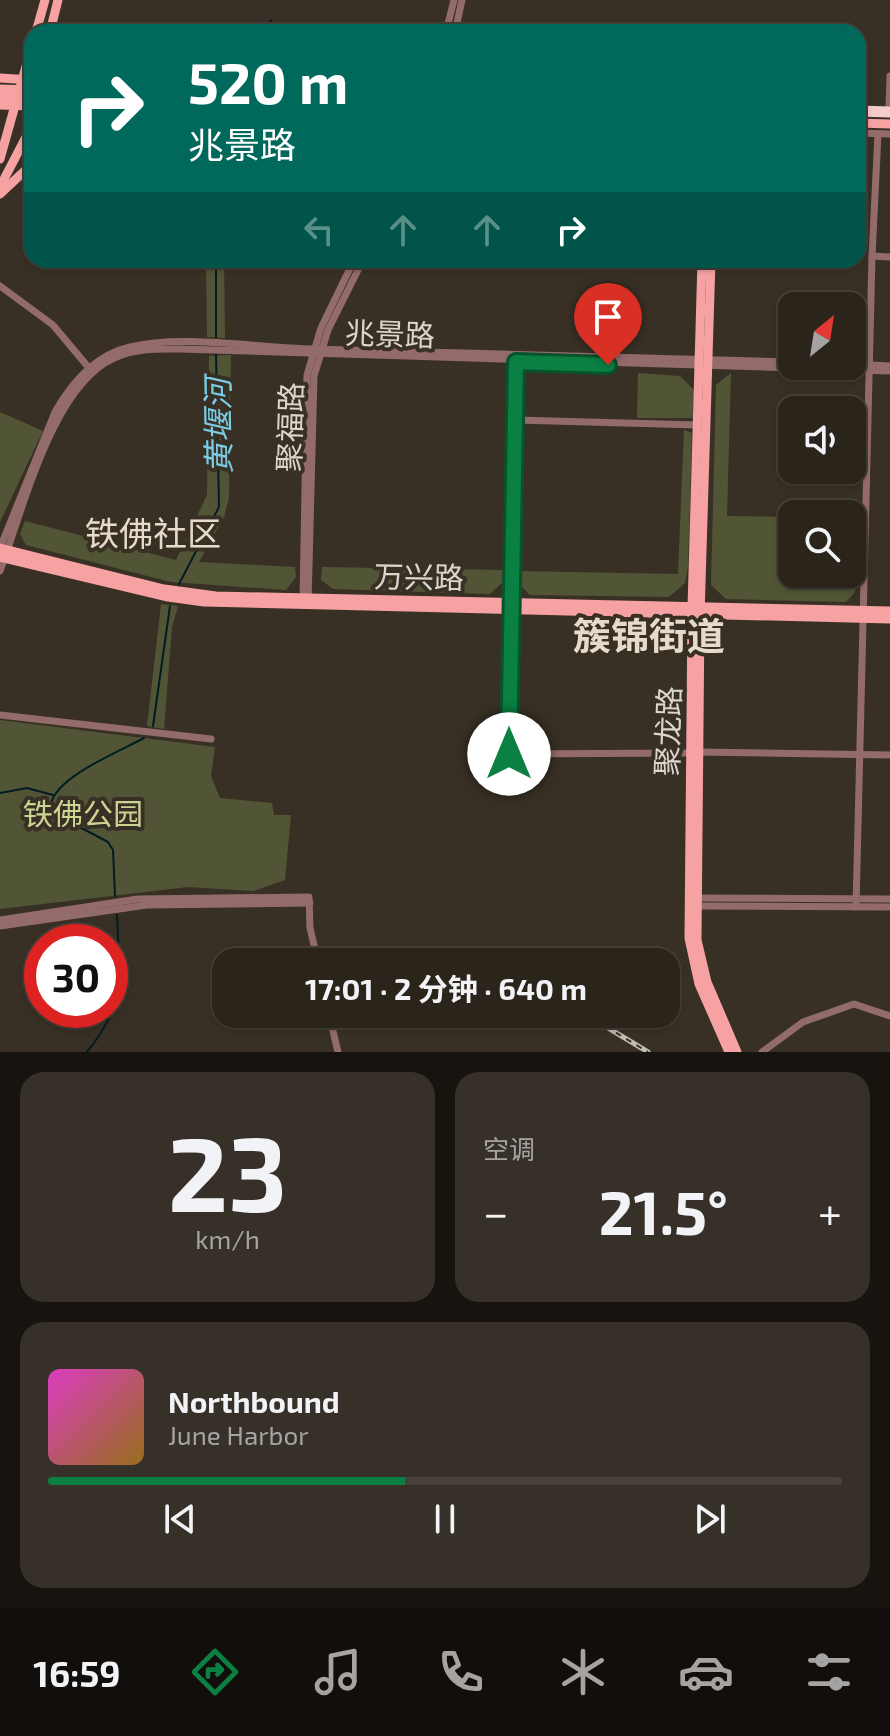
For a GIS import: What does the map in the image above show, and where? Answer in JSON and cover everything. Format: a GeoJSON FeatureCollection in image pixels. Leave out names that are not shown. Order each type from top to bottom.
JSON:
{"type":"FeatureCollection","features":[{"type":"Feature","properties":{"kind":"highway"},"geometry":{"type":"LineString","coordinates":[[866,114],[874,117],[890,111]]}},
{"type":"Feature","properties":{"kind":"main road"},"geometry":{"type":"LineString","coordinates":[[38,24],[45,0]]}},
{"type":"Feature","properties":{"kind":"main road"},"geometry":{"type":"LineString","coordinates":[[52,24],[58,0]]}},
{"type":"Feature","properties":{"kind":"main road"},"geometry":{"type":"LineString","coordinates":[[0,78],[24,80]]}},
{"type":"Feature","properties":{"kind":"main road"},"geometry":{"type":"LineString","coordinates":[[0,89],[24,90]]}},
{"type":"Feature","properties":{"kind":"main road"},"geometry":{"type":"LineString","coordinates":[[0,159],[24,89]]}},
{"type":"Feature","properties":{"kind":"main road"},"geometry":{"type":"LineString","coordinates":[[0,97],[24,98]]}},
{"type":"Feature","properties":{"kind":"main road"},"geometry":{"type":"LineString","coordinates":[[0,105],[24,106]]}},
{"type":"Feature","properties":{"kind":"main road"},"geometry":{"type":"LineString","coordinates":[[866,120],[874,117],[890,124]]}},
{"type":"Feature","properties":{"kind":"main road"},"geometry":{"type":"LineString","coordinates":[[0,187],[24,141]]}},
{"type":"Feature","properties":{"kind":"main road"},"geometry":{"type":"LineString","coordinates":[[0,194],[24,172]]}},
{"type":"Feature","properties":{"kind":"main road","name":"聚龙路"},"geometry":{"type":"LineString","coordinates":[[696,611],[704,364],[702,268]]}},
{"type":"Feature","properties":{"kind":"main road","name":"聚龙路"},"geometry":{"type":"LineString","coordinates":[[710,268],[698,425],[689,938],[699,984],[729,1052]]}},
{"type":"Feature","properties":{"kind":"main road","name":"万兴路"},"geometry":{"type":"LineString","coordinates":[[2,551],[164,589],[216,596],[862,615]]}},
{"type":"Feature","properties":{"kind":"main road"},"geometry":{"type":"LineString","coordinates":[[862,615],[890,611]]}},
{"type":"Feature","properties":{"kind":"main road"},"geometry":{"type":"LineString","coordinates":[[862,615],[890,619]]}},
{"type":"Feature","properties":{"kind":"main road","name":"聚龙路"},"geometry":{"type":"LineString","coordinates":[[692,902],[707,982],[737,1052]]}},
{"type":"Feature","properties":{"kind":"street"},"geometry":{"type":"LineString","coordinates":[[448,24],[454,0]]}},
{"type":"Feature","properties":{"kind":"street"},"geometry":{"type":"LineString","coordinates":[[457,24],[462,0]]}},
{"type":"Feature","properties":{"kind":"street"},"geometry":{"type":"LineString","coordinates":[[866,111],[890,111],[890,76]]}},
{"type":"Feature","properties":{"kind":"street"},"geometry":{"type":"LineString","coordinates":[[866,133],[890,134]]}},
{"type":"Feature","properties":{"kind":"street"},"geometry":{"type":"LineString","coordinates":[[856,903],[872,256],[878,134]]}},
{"type":"Feature","properties":{"kind":"street"},"geometry":{"type":"LineString","coordinates":[[872,256],[890,257]]}},
{"type":"Feature","properties":{"kind":"street"},"geometry":{"type":"LineString","coordinates":[[316,352],[351,268]]}},
{"type":"Feature","properties":{"kind":"street","name":"聚福路"},"geometry":{"type":"LineString","coordinates":[[306,601],[316,352],[359,268]]}},
{"type":"Feature","properties":{"kind":"street"},"geometry":{"type":"LineString","coordinates":[[0,286],[53,325],[89,368]]}},
{"type":"Feature","properties":{"kind":"street","name":"兆景路"},"geometry":{"type":"LineString","coordinates":[[2,551],[55,412],[67,391],[89,368],[110,354],[150,343],[516,362],[890,368]]}},
{"type":"Feature","properties":{"kind":"street","name":"兆景路"},"geometry":{"type":"LineString","coordinates":[[2,551],[60,414],[74,391],[102,365],[147,349],[704,364],[778,362]]}},
{"type":"Feature","properties":{"kind":"street"},"geometry":{"type":"LineString","coordinates":[[516,362],[509,606],[509,754],[694,752],[890,755]]}},
{"type":"Feature","properties":{"kind":"street","name":"兆景路"},"geometry":{"type":"LineString","coordinates":[[866,366],[870,367]]}},
{"type":"Feature","properties":{"kind":"street"},"geometry":{"type":"LineString","coordinates":[[515,420],[698,425]]}},
{"type":"Feature","properties":{"kind":"street"},"geometry":{"type":"LineString","coordinates":[[0,571],[2,551]]}},
{"type":"Feature","properties":{"kind":"street"},"geometry":{"type":"LineString","coordinates":[[0,715],[211,739]]}},
{"type":"Feature","properties":{"kind":"street"},"geometry":{"type":"LineString","coordinates":[[0,923],[138,899],[310,900],[316,948]]}},
{"type":"Feature","properties":{"kind":"street"},"geometry":{"type":"LineString","coordinates":[[856,903],[890,899]]}},
{"type":"Feature","properties":{"kind":"street"},"geometry":{"type":"LineString","coordinates":[[692,902],[856,903],[890,907]]}},
{"type":"Feature","properties":{"kind":"street"},"geometry":{"type":"LineString","coordinates":[[762,1052],[803,1022],[854,1004],[890,1016]]}},
{"type":"Feature","properties":{"kind":"street"},"geometry":{"type":"LineString","coordinates":[[332,1028],[338,1052]]}},
{"type":"Feature","properties":{"kind":"green space"},"geometry":{"type":"Polygon","coordinates":[[[206,268],[224,268],[225,338],[207,337],[206,268]]]}},
{"type":"Feature","properties":{"kind":"green space"},"geometry":{"type":"Polygon","coordinates":[[[231,355],[229,498],[224,517],[199,562],[295,567],[296,577],[286,590],[171,582],[26,545],[20,534],[25,521],[176,560],[207,495],[209,356],[231,355]]]}},
{"type":"Feature","properties":{"kind":"green space"},"geometry":{"type":"Polygon","coordinates":[[[638,373],[680,376],[694,390],[693,418],[637,418],[638,373]]]}},
{"type":"Feature","properties":{"kind":"green space"},"geometry":{"type":"Polygon","coordinates":[[[731,373],[727,516],[778,517],[778,588],[855,588],[846,602],[726,599],[711,585],[716,385],[731,373]]]}},
{"type":"Feature","properties":{"kind":"green space"},"geometry":{"type":"Polygon","coordinates":[[[0,412],[43,431],[0,522],[0,412]]]}},
{"type":"Feature","properties":{"kind":"green space"},"geometry":{"type":"Polygon","coordinates":[[[684,430],[692,433],[685,583],[669,597],[530,595],[517,582],[516,571],[678,574],[684,430]]]}},
{"type":"Feature","properties":{"kind":"green space"},"geometry":{"type":"Polygon","coordinates":[[[322,567],[504,570],[503,582],[490,594],[333,589],[321,580],[322,567]]]}},
{"type":"Feature","properties":{"kind":"green space"},"geometry":{"type":"Polygon","coordinates":[[[161,604],[178,606],[172,627],[164,729],[147,726],[161,604]]]}},
{"type":"Feature","properties":{"kind":"green space","name":"铁佛公园"},"geometry":{"type":"Polygon","coordinates":[[[0,720],[215,747],[211,776],[220,798],[272,803],[274,815],[291,815],[285,880],[253,891],[188,887],[0,909],[0,720]]]}},
{"type":"Feature","properties":{"kind":"waterway","name":"黄堰河"},"geometry":{"type":"LineString","coordinates":[[269,24],[271,20]]}},
{"type":"Feature","properties":{"kind":"waterway","name":"黄堰河"},"geometry":{"type":"LineString","coordinates":[[216,268],[216,337]]}},
{"type":"Feature","properties":{"kind":"waterway","name":"黄堰河"},"geometry":{"type":"LineString","coordinates":[[179,584],[219,507],[216,355]]}},
{"type":"Feature","properties":{"kind":"waterway","name":"黄堰河"},"geometry":{"type":"LineString","coordinates":[[153,726],[170,606]]}},
{"type":"Feature","properties":{"kind":"waterway","name":"黄堰河"},"geometry":{"type":"LineString","coordinates":[[115,896],[113,850],[108,842],[70,822],[51,804],[55,794],[76,775],[144,738]]}},
{"type":"Feature","properties":{"kind":"waterway"},"geometry":{"type":"LineString","coordinates":[[0,793],[27,788],[53,795]]}},
{"type":"Feature","properties":{"kind":"waterway","name":"黄堰河"},"geometry":{"type":"LineString","coordinates":[[87,1052],[115,1003],[119,972],[117,915]]}},
{"type":"Feature","properties":{"kind":"railway"},"geometry":{"type":"LineString","coordinates":[[608,1028],[648,1052]]}},
{"type":"Feature","properties":{"kind":"district","name":"铁佛社区"},"geometry":{"type":"Point","coordinates":[153,532]}},
{"type":"Feature","properties":{"kind":"district","name":"簇锦街道"},"geometry":{"type":"Point","coordinates":[649,635]}},
{"type":"Feature","properties":{"kind":"route"},"geometry":{"type":"LineString","coordinates":[[509,754],[509,610],[516,362],[608,365]]}}]}
